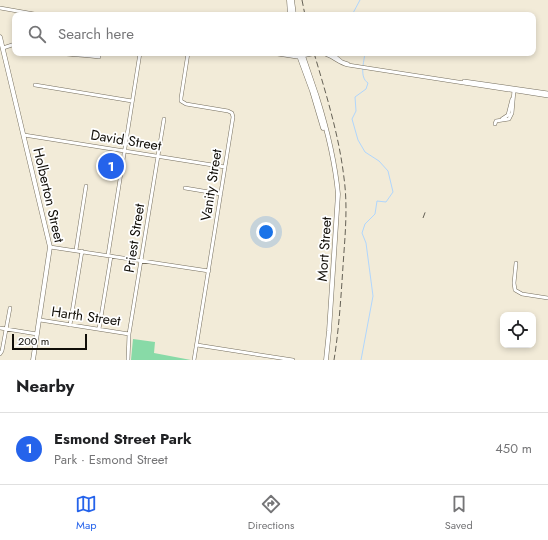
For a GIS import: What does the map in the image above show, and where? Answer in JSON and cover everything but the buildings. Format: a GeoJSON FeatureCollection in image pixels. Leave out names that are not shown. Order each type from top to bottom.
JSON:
{"type":"FeatureCollection","features":[{"type":"Feature","properties":{"kind":"main road"},"geometry":{"type":"LineString","coordinates":[[289,0],[290,12]]}},
{"type":"Feature","properties":{"kind":"main road"},"geometry":{"type":"LineString","coordinates":[[292,0],[294,12]]}},
{"type":"Feature","properties":{"kind":"main road","name":"Holberton Street"},"geometry":{"type":"LineString","coordinates":[[0,37],[50,247],[33,360]]}},
{"type":"Feature","properties":{"kind":"main road","name":"Mort Street"},"geometry":{"type":"LineString","coordinates":[[301,56],[319,103],[336,173],[338,206],[330,331],[326,360]]}},
{"type":"Feature","properties":{"kind":"street"},"geometry":{"type":"LineString","coordinates":[[0,8],[23,12]]}},
{"type":"Feature","properties":{"kind":"street"},"geometry":{"type":"LineString","coordinates":[[3,48],[12,46]]}},
{"type":"Feature","properties":{"kind":"street"},"geometry":{"type":"LineString","coordinates":[[93,56],[99,57]]}},
{"type":"Feature","properties":{"kind":"street"},"geometry":{"type":"LineString","coordinates":[[99,329],[124,151],[140,56]]}},
{"type":"Feature","properties":{"kind":"street","name":"Vanity Street"},"geometry":{"type":"LineString","coordinates":[[188,56],[181,101],[186,104],[228,111],[232,113],[233,117],[194,360]]}},
{"type":"Feature","properties":{"kind":"street"},"geometry":{"type":"LineString","coordinates":[[329,56],[339,63],[366,68],[548,94]]}},
{"type":"Feature","properties":{"kind":"street"},"geometry":{"type":"LineString","coordinates":[[335,56],[342,62],[351,65]]}},
{"type":"Feature","properties":{"kind":"street"},"geometry":{"type":"LineString","coordinates":[[35,85],[132,101]]}},
{"type":"Feature","properties":{"kind":"street"},"geometry":{"type":"LineString","coordinates":[[495,124],[496,121],[509,119],[512,113],[514,89]]}},
{"type":"Feature","properties":{"kind":"street","name":"Priest Street"},"geometry":{"type":"LineString","coordinates":[[128,360],[129,334],[164,119]]}},
{"type":"Feature","properties":{"kind":"street","name":"David Street"},"geometry":{"type":"LineString","coordinates":[[24,135],[225,167]]}},
{"type":"Feature","properties":{"kind":"street"},"geometry":{"type":"LineString","coordinates":[[76,250],[86,186]]}},
{"type":"Feature","properties":{"kind":"street"},"geometry":{"type":"LineString","coordinates":[[185,188],[221,194]]}},
{"type":"Feature","properties":{"kind":"street"},"geometry":{"type":"LineString","coordinates":[[50,247],[209,271]]}},
{"type":"Feature","properties":{"kind":"street"},"geometry":{"type":"LineString","coordinates":[[70,325],[82,251]]}},
{"type":"Feature","properties":{"kind":"street"},"geometry":{"type":"LineString","coordinates":[[516,263],[514,283],[515,290],[522,294],[548,298]]}},
{"type":"Feature","properties":{"kind":"street"},"geometry":{"type":"LineString","coordinates":[[0,354],[2,351],[10,308]]}},
{"type":"Feature","properties":{"kind":"street","name":"Harth Street"},"geometry":{"type":"LineString","coordinates":[[40,320],[129,334]]}},
{"type":"Feature","properties":{"kind":"street"},"geometry":{"type":"LineString","coordinates":[[0,328],[37,334]]}},
{"type":"Feature","properties":{"kind":"street"},"geometry":{"type":"LineString","coordinates":[[197,345],[293,360]]}},
{"type":"Feature","properties":{"kind":"green space"},"geometry":{"type":"Polygon","coordinates":[[[105,152],[120,156],[116,178],[101,176],[105,152]]]}},
{"type":"Feature","properties":{"kind":"green space"},"geometry":{"type":"Polygon","coordinates":[[[133,339],[155,342],[154,353],[191,360],[131,360],[133,339]]]}},
{"type":"Feature","properties":{"kind":"waterway"},"geometry":{"type":"LineString","coordinates":[[354,12],[360,0]]}},
{"type":"Feature","properties":{"kind":"waterway"},"geometry":{"type":"LineString","coordinates":[[361,360],[373,296],[366,243],[362,233],[365,224],[375,214],[377,201],[386,202],[393,192],[388,171],[379,161],[365,152],[358,140],[352,119],[356,111],[355,97],[366,89],[368,83],[365,80],[363,73],[364,56]]}},
{"type":"Feature","properties":{"kind":"railway"},"geometry":{"type":"LineString","coordinates":[[302,0],[304,12]]}},
{"type":"Feature","properties":{"kind":"railway"},"geometry":{"type":"LineString","coordinates":[[315,56],[335,130],[342,162],[345,189],[345,244],[340,313],[334,360]]}},
{"type":"Feature","properties":{"kind":"railway"},"geometry":{"type":"LineString","coordinates":[[423,218],[426,210]]}},
{"type":"Feature","properties":{"kind":"place","name":"Esmond Street Park"},"geometry":{"type":"Point","coordinates":[111,166]}}]}
